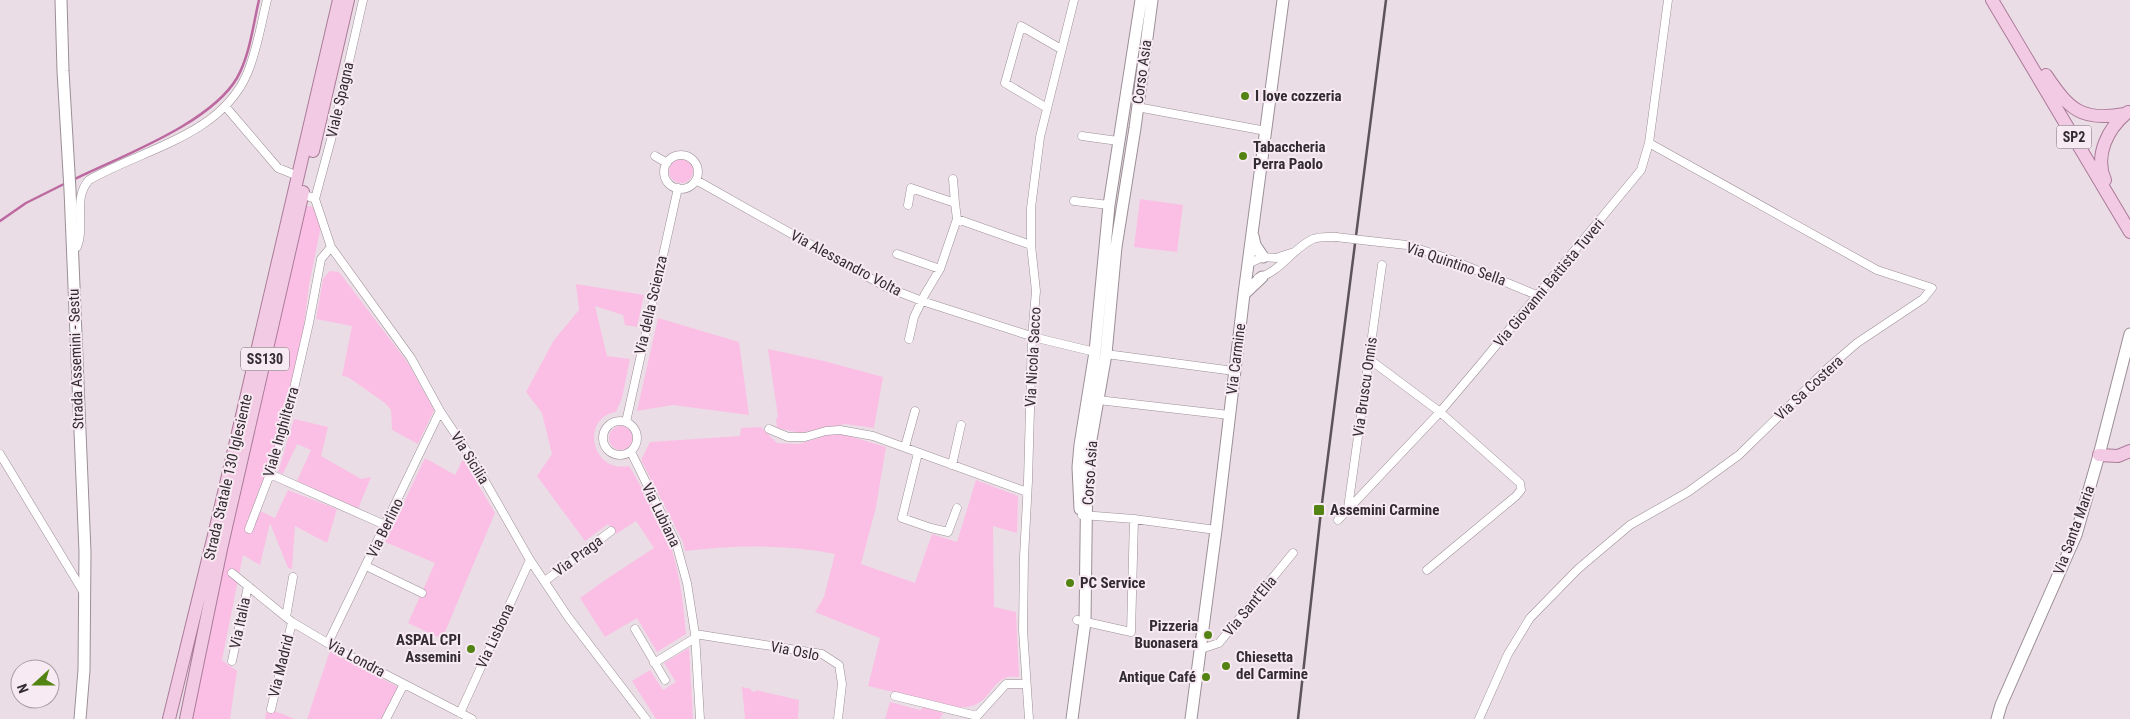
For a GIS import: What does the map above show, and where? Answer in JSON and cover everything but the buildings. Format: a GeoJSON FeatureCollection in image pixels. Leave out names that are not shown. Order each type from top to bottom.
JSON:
{"type":"FeatureCollection","features":[{"type":"Feature","properties":{"kind":"main road","name":"Strada Statale 130 Iglesiente"},"geometry":{"type":"LineString","coordinates":[[169,719],[216,527],[339,0]]}},
{"type":"Feature","properties":{"kind":"main road","name":"Strada Statale 130 Iglesiente"},"geometry":{"type":"LineString","coordinates":[[186,719],[224,539],[348,0]]}},
{"type":"Feature","properties":{"kind":"main road","name":"SP2"},"geometry":{"type":"LineString","coordinates":[[1992,0],[2130,232]]}},
{"type":"Feature","properties":{"kind":"main road"},"geometry":{"type":"LineString","coordinates":[[2024,53],[2039,66],[2065,102],[2084,114],[2104,118],[2127,112]]}},
{"type":"Feature","properties":{"kind":"main road"},"geometry":{"type":"LineString","coordinates":[[2124,221],[2100,165],[2106,139],[2127,112]]}},
{"type":"Feature","properties":{"kind":"main road"},"geometry":{"type":"LineString","coordinates":[[2099,455],[2118,456],[2130,450]]}},
{"type":"Feature","properties":{"kind":"street","name":"Strada Assemini - Sestu"},"geometry":{"type":"LineString","coordinates":[[61,0],[85,594],[84,670],[80,719]]}},
{"type":"Feature","properties":{"kind":"street"},"geometry":{"type":"LineString","coordinates":[[72,248],[77,247],[80,241],[79,206],[82,188],[89,180],[193,131],[225,106],[247,75],[254,55],[267,0]]}},
{"type":"Feature","properties":{"kind":"street","name":"Viale Spagna"},"geometry":{"type":"LineString","coordinates":[[315,200],[363,0]]}},
{"type":"Feature","properties":{"kind":"street","name":"Via Nicola Sacco"},"geometry":{"type":"LineString","coordinates":[[1029,719],[1024,621],[1032,337],[1036,291],[1030,246],[1032,208],[1040,137],[1074,0]]}},
{"type":"Feature","properties":{"kind":"street","name":"Corso Asia"},"geometry":{"type":"LineString","coordinates":[[1084,515],[1088,462],[1098,400],[1109,205],[1141,0]]}},
{"type":"Feature","properties":{"kind":"street","name":"Corso Asia"},"geometry":{"type":"LineString","coordinates":[[1084,515],[1078,467],[1080,445],[1100,353],[1152,0]]}},
{"type":"Feature","properties":{"kind":"street","name":"Via Carmine"},"geometry":{"type":"LineString","coordinates":[[1191,719],[1216,530],[1234,371],[1283,0]]}},
{"type":"Feature","properties":{"kind":"street","name":"Via Giovanni Battista Tuveri"},"geometry":{"type":"LineString","coordinates":[[1338,520],[1440,412],[1539,296],[1640,170],[1649,143],[1668,0]]}},
{"type":"Feature","properties":{"kind":"street"},"geometry":{"type":"LineString","coordinates":[[1047,108],[1005,83],[1009,66],[1021,26],[1061,49]]}},
{"type":"Feature","properties":{"kind":"street"},"geometry":{"type":"LineString","coordinates":[[225,106],[278,168],[298,176]]}},
{"type":"Feature","properties":{"kind":"street"},"geometry":{"type":"LineString","coordinates":[[1137,107],[1266,131]]}},
{"type":"Feature","properties":{"kind":"street"},"geometry":{"type":"LineString","coordinates":[[1082,136],[1118,141]]}},
{"type":"Feature","properties":{"kind":"street","name":"Via Sa Costera"},"geometry":{"type":"LineString","coordinates":[[1479,719],[1508,654],[1530,618],[1578,569],[1630,525],[1688,492],[1739,455],[1828,368],[1857,344],[1923,299],[1932,288],[1877,270],[1649,143]]}},
{"type":"Feature","properties":{"kind":"street"},"geometry":{"type":"LineString","coordinates":[[676,155],[690,157],[698,169],[696,180],[688,187],[678,188],[673,186],[666,178],[665,168],[667,163],[676,155]]}},
{"type":"Feature","properties":{"kind":"street"},"geometry":{"type":"LineString","coordinates":[[655,156],[667,163]]}},
{"type":"Feature","properties":{"kind":"street"},"geometry":{"type":"LineString","coordinates":[[909,339],[914,317],[940,270],[957,218],[953,179]]}},
{"type":"Feature","properties":{"kind":"street","name":"Via Alessandro Volta"},"geometry":{"type":"LineString","coordinates":[[696,180],[842,264],[886,287],[922,302],[1032,337],[1100,353],[1234,371]]}},
{"type":"Feature","properties":{"kind":"street","name":"Via della Scienza"},"geometry":{"type":"LineString","coordinates":[[626,422],[678,188]]}},
{"type":"Feature","properties":{"kind":"street"},"geometry":{"type":"LineString","coordinates":[[908,205],[911,188],[955,203]]}},
{"type":"Feature","properties":{"kind":"street"},"geometry":{"type":"LineString","coordinates":[[303,194],[315,200]]}},
{"type":"Feature","properties":{"kind":"street","name":"Via Sicilia"},"geometry":{"type":"LineString","coordinates":[[315,200],[331,247],[411,358],[440,411],[474,462],[530,560],[568,617],[646,719]]}},
{"type":"Feature","properties":{"kind":"street"},"geometry":{"type":"LineString","coordinates":[[1074,201],[1109,205]]}},
{"type":"Feature","properties":{"kind":"street"},"geometry":{"type":"LineString","coordinates":[[957,218],[1030,246]]}},
{"type":"Feature","properties":{"kind":"street"},"geometry":{"type":"LineString","coordinates":[[1252,233],[1255,245],[1263,257]]}},
{"type":"Feature","properties":{"kind":"street","name":"Via Quintino Sella"},"geometry":{"type":"LineString","coordinates":[[1262,276],[1315,238],[1336,237],[1407,245],[1452,260],[1539,296]]}},
{"type":"Feature","properties":{"kind":"street","name":"Viale Inghilterra"},"geometry":{"type":"LineString","coordinates":[[249,529],[286,428],[308,330],[321,259],[331,247]]}},
{"type":"Feature","properties":{"kind":"street"},"geometry":{"type":"LineString","coordinates":[[1248,264],[1263,257],[1276,258],[1294,252]]}},
{"type":"Feature","properties":{"kind":"street"},"geometry":{"type":"LineString","coordinates":[[897,254],[940,270]]}},
{"type":"Feature","properties":{"kind":"street","name":"Via Bruscu Onnis"},"geometry":{"type":"LineString","coordinates":[[1348,508],[1382,265]]}},
{"type":"Feature","properties":{"kind":"street"},"geometry":{"type":"LineString","coordinates":[[1247,276],[1257,278],[1262,276]]}},
{"type":"Feature","properties":{"kind":"street"},"geometry":{"type":"LineString","coordinates":[[1244,294],[1262,276]]}},
{"type":"Feature","properties":{"kind":"street","name":"Via Santa Maria"},"geometry":{"type":"LineString","coordinates":[[1997,719],[2076,535],[2130,334]]}},
{"type":"Feature","properties":{"kind":"street"},"geometry":{"type":"LineString","coordinates":[[1369,359],[1440,412],[1520,483],[1521,490],[1427,570]]}},
{"type":"Feature","properties":{"kind":"street"},"geometry":{"type":"LineString","coordinates":[[1098,400],[1229,416]]}},
{"type":"Feature","properties":{"kind":"street","name":"Via Berlino"},"geometry":{"type":"LineString","coordinates":[[328,643],[346,597],[366,566],[440,411]]}},
{"type":"Feature","properties":{"kind":"street"},"geometry":{"type":"LineString","coordinates":[[905,448],[915,412]]}},
{"type":"Feature","properties":{"kind":"street"},"geometry":{"type":"LineString","coordinates":[[614,422],[626,422],[634,428],[637,444],[631,452],[620,456],[609,452],[604,441],[609,425],[614,422]]}},
{"type":"Feature","properties":{"kind":"street"},"geometry":{"type":"LineString","coordinates":[[952,465],[961,425]]}},
{"type":"Feature","properties":{"kind":"street"},"geometry":{"type":"LineString","coordinates":[[768,429],[788,437],[805,437],[826,431],[840,430],[873,436],[1027,492]]}},
{"type":"Feature","properties":{"kind":"street","name":"Via Lubiana"},"geometry":{"type":"LineString","coordinates":[[631,452],[676,543],[687,583],[695,636],[700,719]]}},
{"type":"Feature","properties":{"kind":"street"},"geometry":{"type":"LineString","coordinates":[[918,453],[902,518],[948,532],[957,508]]}},
{"type":"Feature","properties":{"kind":"street"},"geometry":{"type":"LineString","coordinates":[[0,454],[85,594]]}},
{"type":"Feature","properties":{"kind":"street"},"geometry":{"type":"LineString","coordinates":[[270,474],[385,525]]}},
{"type":"Feature","properties":{"kind":"street"},"geometry":{"type":"LineString","coordinates":[[1072,719],[1081,621],[1084,515],[1134,519],[1216,530]]}},
{"type":"Feature","properties":{"kind":"street"},"geometry":{"type":"LineString","coordinates":[[1081,621],[1131,632],[1134,519]]}},
{"type":"Feature","properties":{"kind":"street","name":"Via Praga"},"geometry":{"type":"LineString","coordinates":[[545,581],[611,532]]}},
{"type":"Feature","properties":{"kind":"street","name":"Via Sant'Elia"},"geometry":{"type":"LineString","coordinates":[[1201,649],[1219,643],[1293,553]]}},
{"type":"Feature","properties":{"kind":"street","name":"Via Lisbona"},"geometry":{"type":"LineString","coordinates":[[460,713],[530,560]]}},
{"type":"Feature","properties":{"kind":"street"},"geometry":{"type":"LineString","coordinates":[[366,566],[422,593]]}},
{"type":"Feature","properties":{"kind":"street","name":"Via Londra"},"geometry":{"type":"LineString","coordinates":[[232,573],[289,620],[328,643],[472,719]]}},
{"type":"Feature","properties":{"kind":"street","name":"Via Madrid"},"geometry":{"type":"LineString","coordinates":[[271,709],[289,620],[294,577]]}},
{"type":"Feature","properties":{"kind":"street","name":"Via Italia"},"geometry":{"type":"LineString","coordinates":[[232,661],[248,586]]}},
{"type":"Feature","properties":{"kind":"street"},"geometry":{"type":"LineString","coordinates":[[1066,719],[1081,621]]}},
{"type":"Feature","properties":{"kind":"street"},"geometry":{"type":"LineString","coordinates":[[634,629],[664,680]]}},
{"type":"Feature","properties":{"kind":"street"},"geometry":{"type":"LineString","coordinates":[[654,663],[695,636]]}},
{"type":"Feature","properties":{"kind":"street","name":"Via Oslo"},"geometry":{"type":"LineString","coordinates":[[695,636],[822,654],[839,665],[842,684],[838,719]]}},
{"type":"Feature","properties":{"kind":"street"},"geometry":{"type":"LineString","coordinates":[[386,719],[404,684]]}},
{"type":"Feature","properties":{"kind":"street"},"geometry":{"type":"LineString","coordinates":[[895,696],[977,716],[1006,684],[1026,684]]}},
{"type":"Feature","properties":{"kind":"shaded area"},"geometry":{"type":"Polygon","coordinates":[[[681,159],[690,162],[693,171],[690,180],[681,183],[672,180],[669,171],[672,162],[681,159]]]}},
{"type":"Feature","properties":{"kind":"shaded area"},"geometry":{"type":"Polygon","coordinates":[[[1140,199],[1183,205],[1177,252],[1134,247],[1140,199]]]}},
{"type":"Feature","properties":{"kind":"shaded area"},"geometry":{"type":"Polygon","coordinates":[[[307,206],[315,207],[321,226],[309,285],[303,333],[284,417],[268,473],[259,489],[246,529],[251,533],[260,511],[275,518],[288,490],[337,509],[327,543],[295,526],[292,569],[288,568],[270,523],[260,565],[243,555],[222,660],[237,671],[230,719],[193,719],[210,626],[304,209],[307,206]]]}},
{"type":"Feature","properties":{"kind":"shaded area"},"geometry":{"type":"Polygon","coordinates":[[[330,271],[339,272],[408,363],[434,410],[418,444],[392,430],[391,410],[385,403],[348,377],[342,376],[352,326],[316,319],[323,279],[330,271]]]}},
{"type":"Feature","properties":{"kind":"shaded area"},"geometry":{"type":"Polygon","coordinates":[[[576,284],[644,295],[637,327],[625,325],[623,315],[595,306],[607,356],[630,359],[622,398],[616,412],[605,416],[598,424],[594,433],[595,444],[599,453],[606,461],[616,466],[629,466],[661,525],[674,557],[682,595],[686,634],[657,652],[637,618],[605,637],[580,598],[654,548],[636,521],[616,534],[608,524],[585,541],[537,476],[552,454],[542,413],[526,392],[554,340],[579,310],[576,284]]]}},
{"type":"Feature","properties":{"kind":"shaded area"},"geometry":{"type":"Polygon","coordinates":[[[658,318],[739,342],[749,415],[673,405],[637,411],[658,318]]]}},
{"type":"Feature","properties":{"kind":"shaded area"},"geometry":{"type":"Polygon","coordinates":[[[768,349],[824,361],[883,377],[874,428],[845,424],[800,433],[777,428],[776,419],[778,417],[768,349]]]}},
{"type":"Feature","properties":{"kind":"shaded area"},"geometry":{"type":"Polygon","coordinates":[[[294,419],[328,427],[321,456],[361,479],[371,477],[358,509],[297,481],[311,450],[297,444],[283,474],[278,472],[294,419]]]}},
{"type":"Feature","properties":{"kind":"shaded area"},"geometry":{"type":"Polygon","coordinates":[[[621,426],[630,429],[633,438],[630,447],[621,450],[612,447],[609,438],[612,429],[621,426]]]}},
{"type":"Feature","properties":{"kind":"shaded area"},"geometry":{"type":"Polygon","coordinates":[[[761,427],[777,443],[799,444],[831,434],[842,434],[886,447],[876,507],[861,564],[915,583],[932,534],[957,542],[976,480],[1018,496],[1017,533],[993,526],[994,607],[1016,612],[1019,677],[1009,677],[1001,680],[982,700],[967,707],[956,707],[868,686],[880,638],[815,612],[824,597],[835,554],[797,548],[760,546],[685,551],[683,542],[641,460],[650,442],[740,436],[741,428],[761,427]]]}},
{"type":"Feature","properties":{"kind":"shaded area"},"geometry":{"type":"Polygon","coordinates":[[[425,458],[455,475],[463,459],[495,513],[442,639],[408,623],[435,563],[385,542],[425,458]]]}},
{"type":"Feature","properties":{"kind":"shaded area"},"geometry":{"type":"Polygon","coordinates":[[[689,648],[693,719],[656,719],[632,681],[650,670],[663,690],[676,682],[664,663],[689,648]]]}},
{"type":"Feature","properties":{"kind":"shaded area"},"geometry":{"type":"Polygon","coordinates":[[[330,651],[398,687],[382,719],[307,719],[330,651]]]}},
{"type":"Feature","properties":{"kind":"shaded area"},"geometry":{"type":"Polygon","coordinates":[[[742,687],[755,692],[756,690],[799,700],[798,719],[745,719],[742,687]]]}},
{"type":"Feature","properties":{"kind":"shaded area"},"geometry":{"type":"Polygon","coordinates":[[[890,702],[920,710],[924,707],[943,713],[940,719],[885,719],[890,702]]]}},
{"type":"Feature","properties":{"kind":"shaded area"},"geometry":{"type":"Polygon","coordinates":[[[267,708],[295,719],[265,719],[267,708]]]}},
{"type":"Feature","properties":{"kind":"waterway"},"geometry":{"type":"LineString","coordinates":[[73,180],[163,137],[207,110],[224,95],[237,78],[245,60],[259,0]]}},
{"type":"Feature","properties":{"kind":"waterway"},"geometry":{"type":"LineString","coordinates":[[0,221],[26,203],[66,183]]}},
{"type":"Feature","properties":{"kind":"railway"},"geometry":{"type":"LineString","coordinates":[[1298,719],[1321,511],[1386,0]]}},
{"type":"Feature","properties":{"kind":"place","name":"I love cozzeria"},"geometry":{"type":"Point","coordinates":[1245,96]}},
{"type":"Feature","properties":{"kind":"place","name":"Tabaccheria Perra Paolo"},"geometry":{"type":"Point","coordinates":[1243,156]}},
{"type":"Feature","properties":{"kind":"place","name":"Assemini Carmine"},"geometry":{"type":"Point","coordinates":[1319,510]}},
{"type":"Feature","properties":{"kind":"place","name":"PC Service"},"geometry":{"type":"Point","coordinates":[1070,583]}},
{"type":"Feature","properties":{"kind":"place","name":"Pizzeria Buonasera"},"geometry":{"type":"Point","coordinates":[1208,635]}},
{"type":"Feature","properties":{"kind":"place","name":"ASPAL CPI Assemini"},"geometry":{"type":"Point","coordinates":[471,649]}},
{"type":"Feature","properties":{"kind":"place","name":"Chiesetta del Carmine"},"geometry":{"type":"Point","coordinates":[1226,666]}},
{"type":"Feature","properties":{"kind":"place","name":"Antique Café"},"geometry":{"type":"Point","coordinates":[1206,677]}}]}
